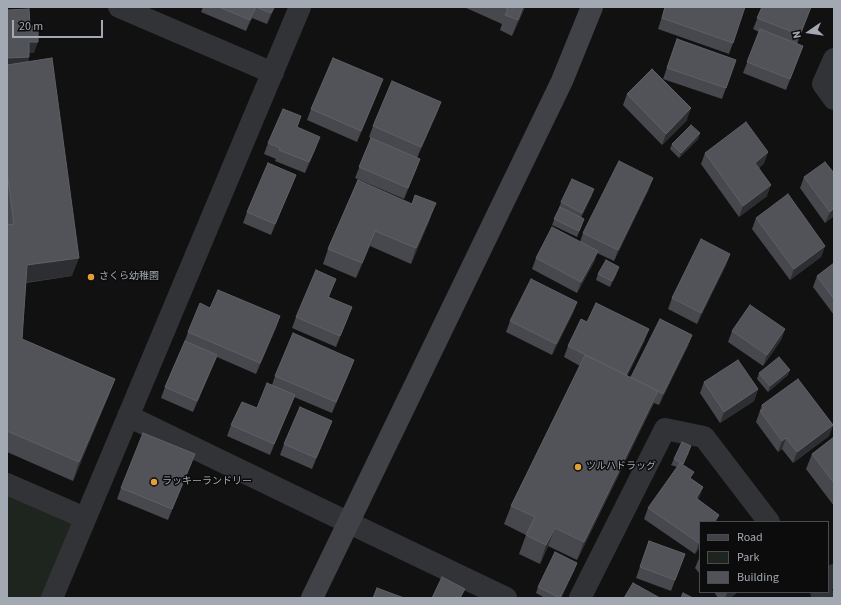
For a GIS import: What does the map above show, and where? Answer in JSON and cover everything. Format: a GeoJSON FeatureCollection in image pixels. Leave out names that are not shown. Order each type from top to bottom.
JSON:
{"type":"FeatureCollection","features":[{"type":"Feature","properties":{"kind":"street"},"geometry":{"type":"LineString","coordinates":[[119,7],[273,73]]}},
{"type":"Feature","properties":{"kind":"street"},"geometry":{"type":"LineString","coordinates":[[52,598],[300,7]]}},
{"type":"Feature","properties":{"kind":"street"},"geometry":{"type":"LineString","coordinates":[[312,598],[562,81],[592,7]]}},
{"type":"Feature","properties":{"kind":"street"},"geometry":{"type":"LineString","coordinates":[[834,59],[823,84],[834,99]]}},
{"type":"Feature","properties":{"kind":"street"},"geometry":{"type":"LineString","coordinates":[[128,416],[506,598]]}},
{"type":"Feature","properties":{"kind":"street"},"geometry":{"type":"LineString","coordinates":[[580,598],[665,429],[704,437],[768,521]]}},
{"type":"Feature","properties":{"kind":"street"},"geometry":{"type":"LineString","coordinates":[[7,484],[85,518]]}},
{"type":"Feature","properties":{"kind":"green space"},"geometry":{"type":"Polygon","coordinates":[[[7,484],[85,518],[52,598],[7,598],[7,484]]]}},
{"type":"Feature","properties":{"kind":"building"},"geometry":{"type":"Polygon","coordinates":[[[219,7],[256,7],[250,20],[219,7]]]}},
{"type":"Feature","properties":{"kind":"building"},"geometry":{"type":"Polygon","coordinates":[[[256,7],[274,7],[271,13],[256,7]]]}},
{"type":"Feature","properties":{"kind":"building"},"geometry":{"type":"Polygon","coordinates":[[[504,7],[523,7],[518,20],[505,15],[508,9],[504,7]]]}},
{"type":"Feature","properties":{"kind":"building"},"geometry":{"type":"Polygon","coordinates":[[[665,7],[745,7],[733,43],[662,18],[665,7]]]}},
{"type":"Feature","properties":{"kind":"building"},"geometry":{"type":"Polygon","coordinates":[[[762,7],[811,7],[800,35],[757,18],[762,7]]]}},
{"type":"Feature","properties":{"kind":"building"},"geometry":{"type":"Polygon","coordinates":[[[29,9],[30,26],[38,26],[38,42],[29,42],[29,57],[7,58],[7,10],[29,9]]]}},
{"type":"Feature","properties":{"kind":"building"},"geometry":{"type":"Polygon","coordinates":[[[760,29],[803,46],[790,79],[747,62],[760,29]]]}},
{"type":"Feature","properties":{"kind":"building"},"geometry":{"type":"Polygon","coordinates":[[[677,39],[736,60],[726,88],[667,68],[677,39]]]}},
{"type":"Feature","properties":{"kind":"building"},"geometry":{"type":"Polygon","coordinates":[[[52,58],[79,258],[27,265],[22,339],[115,379],[79,462],[7,431],[7,225],[14,224],[7,171],[7,65],[52,58]]]}},
{"type":"Feature","properties":{"kind":"building"},"geometry":{"type":"Polygon","coordinates":[[[333,58],[383,79],[361,131],[311,109],[333,58]]]}},
{"type":"Feature","properties":{"kind":"building"},"geometry":{"type":"Polygon","coordinates":[[[652,69],[691,108],[666,134],[627,94],[652,69]]]}},
{"type":"Feature","properties":{"kind":"building"},"geometry":{"type":"Polygon","coordinates":[[[392,81],[441,102],[421,147],[373,126],[392,81]]]}},
{"type":"Feature","properties":{"kind":"building"},"geometry":{"type":"Polygon","coordinates":[[[283,109],[301,116],[297,127],[320,137],[309,162],[279,150],[280,148],[268,143],[283,109]]]}},
{"type":"Feature","properties":{"kind":"building"},"geometry":{"type":"Polygon","coordinates":[[[746,122],[768,152],[755,163],[771,185],[743,206],[705,153],[746,122]]]}},
{"type":"Feature","properties":{"kind":"building"},"geometry":{"type":"Polygon","coordinates":[[[691,125],[700,133],[681,153],[672,144],[691,125]]]}},
{"type":"Feature","properties":{"kind":"building"},"geometry":{"type":"Polygon","coordinates":[[[371,138],[420,159],[408,188],[359,167],[371,138]]]}},
{"type":"Feature","properties":{"kind":"building"},"geometry":{"type":"Polygon","coordinates":[[[619,161],[653,178],[618,250],[583,233],[619,161]]]}},
{"type":"Feature","properties":{"kind":"building"},"geometry":{"type":"Polygon","coordinates":[[[825,162],[834,173],[834,208],[830,212],[804,177],[825,162]]]}},
{"type":"Feature","properties":{"kind":"building"},"geometry":{"type":"Polygon","coordinates":[[[268,163],[296,175],[275,224],[247,212],[268,163]]]}},
{"type":"Feature","properties":{"kind":"building"},"geometry":{"type":"Polygon","coordinates":[[[572,179],[594,189],[582,213],[561,202],[572,179]]]}},
{"type":"Feature","properties":{"kind":"building"},"geometry":{"type":"Polygon","coordinates":[[[358,180],[412,204],[415,195],[436,203],[416,248],[375,231],[362,263],[328,249],[358,180]]]}},
{"type":"Feature","properties":{"kind":"building"},"geometry":{"type":"Polygon","coordinates":[[[788,194],[825,246],[794,269],[756,218],[788,194]]]}},
{"type":"Feature","properties":{"kind":"building"},"geometry":{"type":"Polygon","coordinates":[[[560,207],[584,219],[579,231],[554,219],[560,207]]]}},
{"type":"Feature","properties":{"kind":"building"},"geometry":{"type":"Polygon","coordinates":[[[552,227],[598,251],[581,282],[536,258],[552,227]]]}},
{"type":"Feature","properties":{"kind":"building"},"geometry":{"type":"Polygon","coordinates":[[[701,239],[730,254],[701,313],[672,298],[701,239]]]}},
{"type":"Feature","properties":{"kind":"building"},"geometry":{"type":"Polygon","coordinates":[[[606,260],[619,267],[612,281],[598,274],[606,260]]]}},
{"type":"Feature","properties":{"kind":"building"},"geometry":{"type":"Polygon","coordinates":[[[834,263],[834,299],[817,276],[834,263]]]}},
{"type":"Feature","properties":{"kind":"building"},"geometry":{"type":"Polygon","coordinates":[[[316,270],[336,279],[328,297],[352,307],[340,336],[296,317],[316,270]]]}},
{"type":"Feature","properties":{"kind":"building"},"geometry":{"type":"Polygon","coordinates":[[[531,279],[577,302],[556,344],[510,321],[531,279]]]}},
{"type":"Feature","properties":{"kind":"building"},"geometry":{"type":"Polygon","coordinates":[[[218,290],[280,316],[260,363],[188,332],[200,303],[210,308],[218,290]]]}},
{"type":"Feature","properties":{"kind":"building"},"geometry":{"type":"Polygon","coordinates":[[[596,303],[649,329],[626,375],[568,346],[581,319],[587,322],[596,303]]]}},
{"type":"Feature","properties":{"kind":"building"},"geometry":{"type":"Polygon","coordinates":[[[750,305],[785,329],[767,355],[732,331],[750,305]]]}},
{"type":"Feature","properties":{"kind":"building"},"geometry":{"type":"Polygon","coordinates":[[[660,319],[692,335],[663,394],[631,377],[660,319]]]}},
{"type":"Feature","properties":{"kind":"building"},"geometry":{"type":"Polygon","coordinates":[[[293,333],[354,360],[336,402],[275,376],[293,333]]]}},
{"type":"Feature","properties":{"kind":"building"},"geometry":{"type":"Polygon","coordinates":[[[185,341],[217,355],[197,401],[165,387],[185,341]]]}},
{"type":"Feature","properties":{"kind":"building","name":"ツルハドラッグ"},"geometry":{"type":"Polygon","coordinates":[[[585,355],[658,391],[584,542],[555,528],[546,545],[526,535],[535,517],[511,506],[585,355]]]}},
{"type":"Feature","properties":{"kind":"building"},"geometry":{"type":"Polygon","coordinates":[[[779,357],[790,370],[770,386],[759,373],[779,357]]]}},
{"type":"Feature","properties":{"kind":"building"},"geometry":{"type":"Polygon","coordinates":[[[738,360],[758,389],[724,412],[704,382],[738,360]]]}},
{"type":"Feature","properties":{"kind":"building"},"geometry":{"type":"Polygon","coordinates":[[[798,379],[833,425],[797,452],[786,438],[782,441],[760,411],[764,409],[762,405],[798,379]]]}},
{"type":"Feature","properties":{"kind":"building"},"geometry":{"type":"Polygon","coordinates":[[[267,383],[295,395],[274,444],[231,425],[242,402],[257,408],[267,383]]]}},
{"type":"Feature","properties":{"kind":"building"},"geometry":{"type":"Polygon","coordinates":[[[300,407],[332,421],[316,458],[284,444],[300,407]]]}},
{"type":"Feature","properties":{"kind":"building","name":"ラッキーランドリー"},"geometry":{"type":"Polygon","coordinates":[[[143,433],[195,454],[172,509],[121,488],[143,433]]]}},
{"type":"Feature","properties":{"kind":"building"},"geometry":{"type":"Polygon","coordinates":[[[834,437],[834,483],[812,454],[834,437]]]}},
{"type":"Feature","properties":{"kind":"building"},"geometry":{"type":"Polygon","coordinates":[[[682,442],[691,446],[683,464],[674,459],[682,442]]]}},
{"type":"Feature","properties":{"kind":"building"},"geometry":{"type":"Polygon","coordinates":[[[680,463],[694,472],[690,478],[703,487],[696,498],[719,515],[715,521],[699,521],[699,543],[648,508],[680,463]]]}},
{"type":"Feature","properties":{"kind":"building"},"geometry":{"type":"Polygon","coordinates":[[[649,541],[685,554],[675,580],[640,567],[649,541]]]}},
{"type":"Feature","properties":{"kind":"building"},"geometry":{"type":"Polygon","coordinates":[[[555,552],[577,563],[560,598],[538,587],[555,552]]]}},
{"type":"Feature","properties":{"kind":"building"},"geometry":{"type":"Polygon","coordinates":[[[442,577],[465,589],[460,598],[432,598],[442,577]]]}},
{"type":"Feature","properties":{"kind":"building"},"geometry":{"type":"Polygon","coordinates":[[[633,583],[660,598],[624,598],[633,583]]]}},
{"type":"Feature","properties":{"kind":"building"},"geometry":{"type":"Polygon","coordinates":[[[377,588],[404,598],[373,598],[377,588]]]}},
{"type":"Feature","properties":{"kind":"building"},"geometry":{"type":"Polygon","coordinates":[[[683,593],[693,598],[681,598],[683,593]]]}},
{"type":"Feature","properties":{"kind":"place","name":"さくら幼稚園"},"geometry":{"type":"Point","coordinates":[91,277]}},
{"type":"Feature","properties":{"kind":"place","name":"ツルハドラッグ"},"geometry":{"type":"Point","coordinates":[578,467]}},
{"type":"Feature","properties":{"kind":"place","name":"ラッキーランドリー"},"geometry":{"type":"Point","coordinates":[154,482]}}]}
